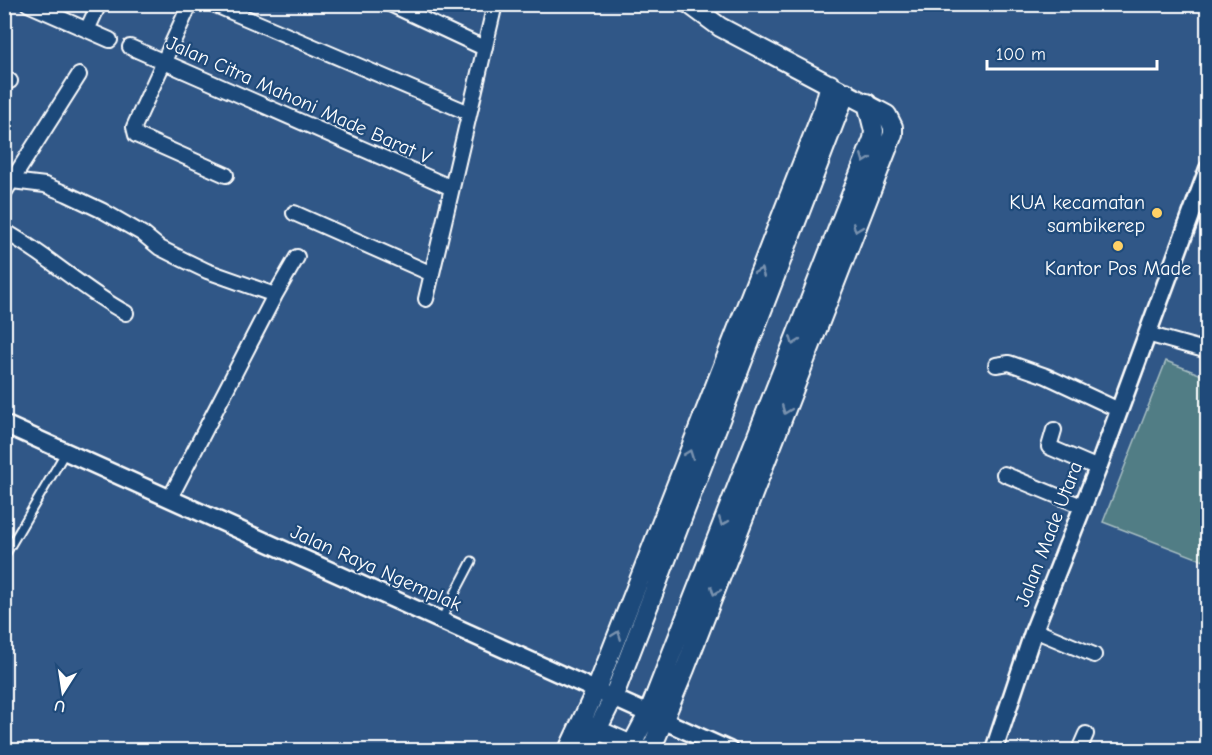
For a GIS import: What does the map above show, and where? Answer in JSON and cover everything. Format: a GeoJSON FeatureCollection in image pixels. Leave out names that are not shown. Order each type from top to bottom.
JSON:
{"type":"FeatureCollection","features":[{"type":"Feature","properties":{"kind":"main road"},"geometry":{"type":"LineString","coordinates":[[590,727],[635,749],[656,718],[893,134],[893,128],[887,115],[720,27],[690,4]]}},
{"type":"Feature","properties":{"kind":"main road"},"geometry":{"type":"LineString","coordinates":[[587,750],[596,690],[823,110],[838,88]]}},
{"type":"Feature","properties":{"kind":"main road"},"geometry":{"type":"LineString","coordinates":[[568,750],[613,698],[838,88]]}},
{"type":"Feature","properties":{"kind":"main road"},"geometry":{"type":"LineString","coordinates":[[651,750],[656,718],[873,139],[874,130],[867,103]]}},
{"type":"Feature","properties":{"kind":"street"},"geometry":{"type":"LineString","coordinates":[[28,4],[110,40]]}},
{"type":"Feature","properties":{"kind":"street"},"geometry":{"type":"LineString","coordinates":[[87,30],[99,4]]}},
{"type":"Feature","properties":{"kind":"street"},"geometry":{"type":"LineString","coordinates":[[190,4],[135,127],[136,135],[226,175]]}},
{"type":"Feature","properties":{"kind":"street"},"geometry":{"type":"LineString","coordinates":[[213,4],[469,113]]}},
{"type":"Feature","properties":{"kind":"street"},"geometry":{"type":"LineString","coordinates":[[390,4],[484,48]]}},
{"type":"Feature","properties":{"kind":"street"},"geometry":{"type":"LineString","coordinates":[[426,299],[495,4]]}},
{"type":"Feature","properties":{"kind":"street","name":"Jalan Citra Mahoni Made Barat V"},"geometry":{"type":"LineString","coordinates":[[130,47],[452,188]]}},
{"type":"Feature","properties":{"kind":"street"},"geometry":{"type":"LineString","coordinates":[[4,194],[78,75]]}},
{"type":"Feature","properties":{"kind":"street","name":"Jalan Made Utara"},"geometry":{"type":"LineString","coordinates":[[994,750],[1034,630],[1084,507],[1208,169]]}},
{"type":"Feature","properties":{"kind":"street"},"geometry":{"type":"LineString","coordinates":[[12,181],[45,185],[67,194],[103,211],[143,234],[160,248],[184,260],[207,271],[275,295]]}},
{"type":"Feature","properties":{"kind":"street"},"geometry":{"type":"LineString","coordinates":[[294,213],[432,274]]}},
{"type":"Feature","properties":{"kind":"street"},"geometry":{"type":"LineString","coordinates":[[4,231],[30,245],[100,300],[126,313]]}},
{"type":"Feature","properties":{"kind":"street"},"geometry":{"type":"LineString","coordinates":[[170,498],[297,257]]}},
{"type":"Feature","properties":{"kind":"street"},"geometry":{"type":"LineString","coordinates":[[1147,334],[1208,351]]}},
{"type":"Feature","properties":{"kind":"street"},"geometry":{"type":"LineString","coordinates":[[996,365],[1009,363],[1046,376],[1119,410]]}},
{"type":"Feature","properties":{"kind":"street","name":"Jalan Raya Ngemplak"},"geometry":{"type":"LineString","coordinates":[[4,424],[729,750]]}},
{"type":"Feature","properties":{"kind":"street"},"geometry":{"type":"LineString","coordinates":[[1054,430],[1050,447],[1098,468]]}},
{"type":"Feature","properties":{"kind":"street"},"geometry":{"type":"LineString","coordinates":[[1004,474],[1084,507]]}},
{"type":"Feature","properties":{"kind":"street"},"geometry":{"type":"LineString","coordinates":[[1034,630],[1094,655]]}},
{"type":"Feature","properties":{"kind":"street"},"geometry":{"type":"LineString","coordinates":[[1079,750],[1086,734]]}},
{"type":"Feature","properties":{"kind":"lane"},"geometry":{"type":"LineString","coordinates":[[4,557],[65,452]]}},
{"type":"Feature","properties":{"kind":"lane"},"geometry":{"type":"LineString","coordinates":[[441,620],[472,561]]}},
{"type":"Feature","properties":{"kind":"green space"},"geometry":{"type":"Polygon","coordinates":[[[1166,361],[1207,377],[1207,562],[1103,522],[1166,361]]]}},
{"type":"Feature","properties":{"kind":"place","name":"KUA kecamatan sambikerep"},"geometry":{"type":"Point","coordinates":[1157,213]}},
{"type":"Feature","properties":{"kind":"place","name":"Kantor Pos Made"},"geometry":{"type":"Point","coordinates":[1118,246]}}]}
